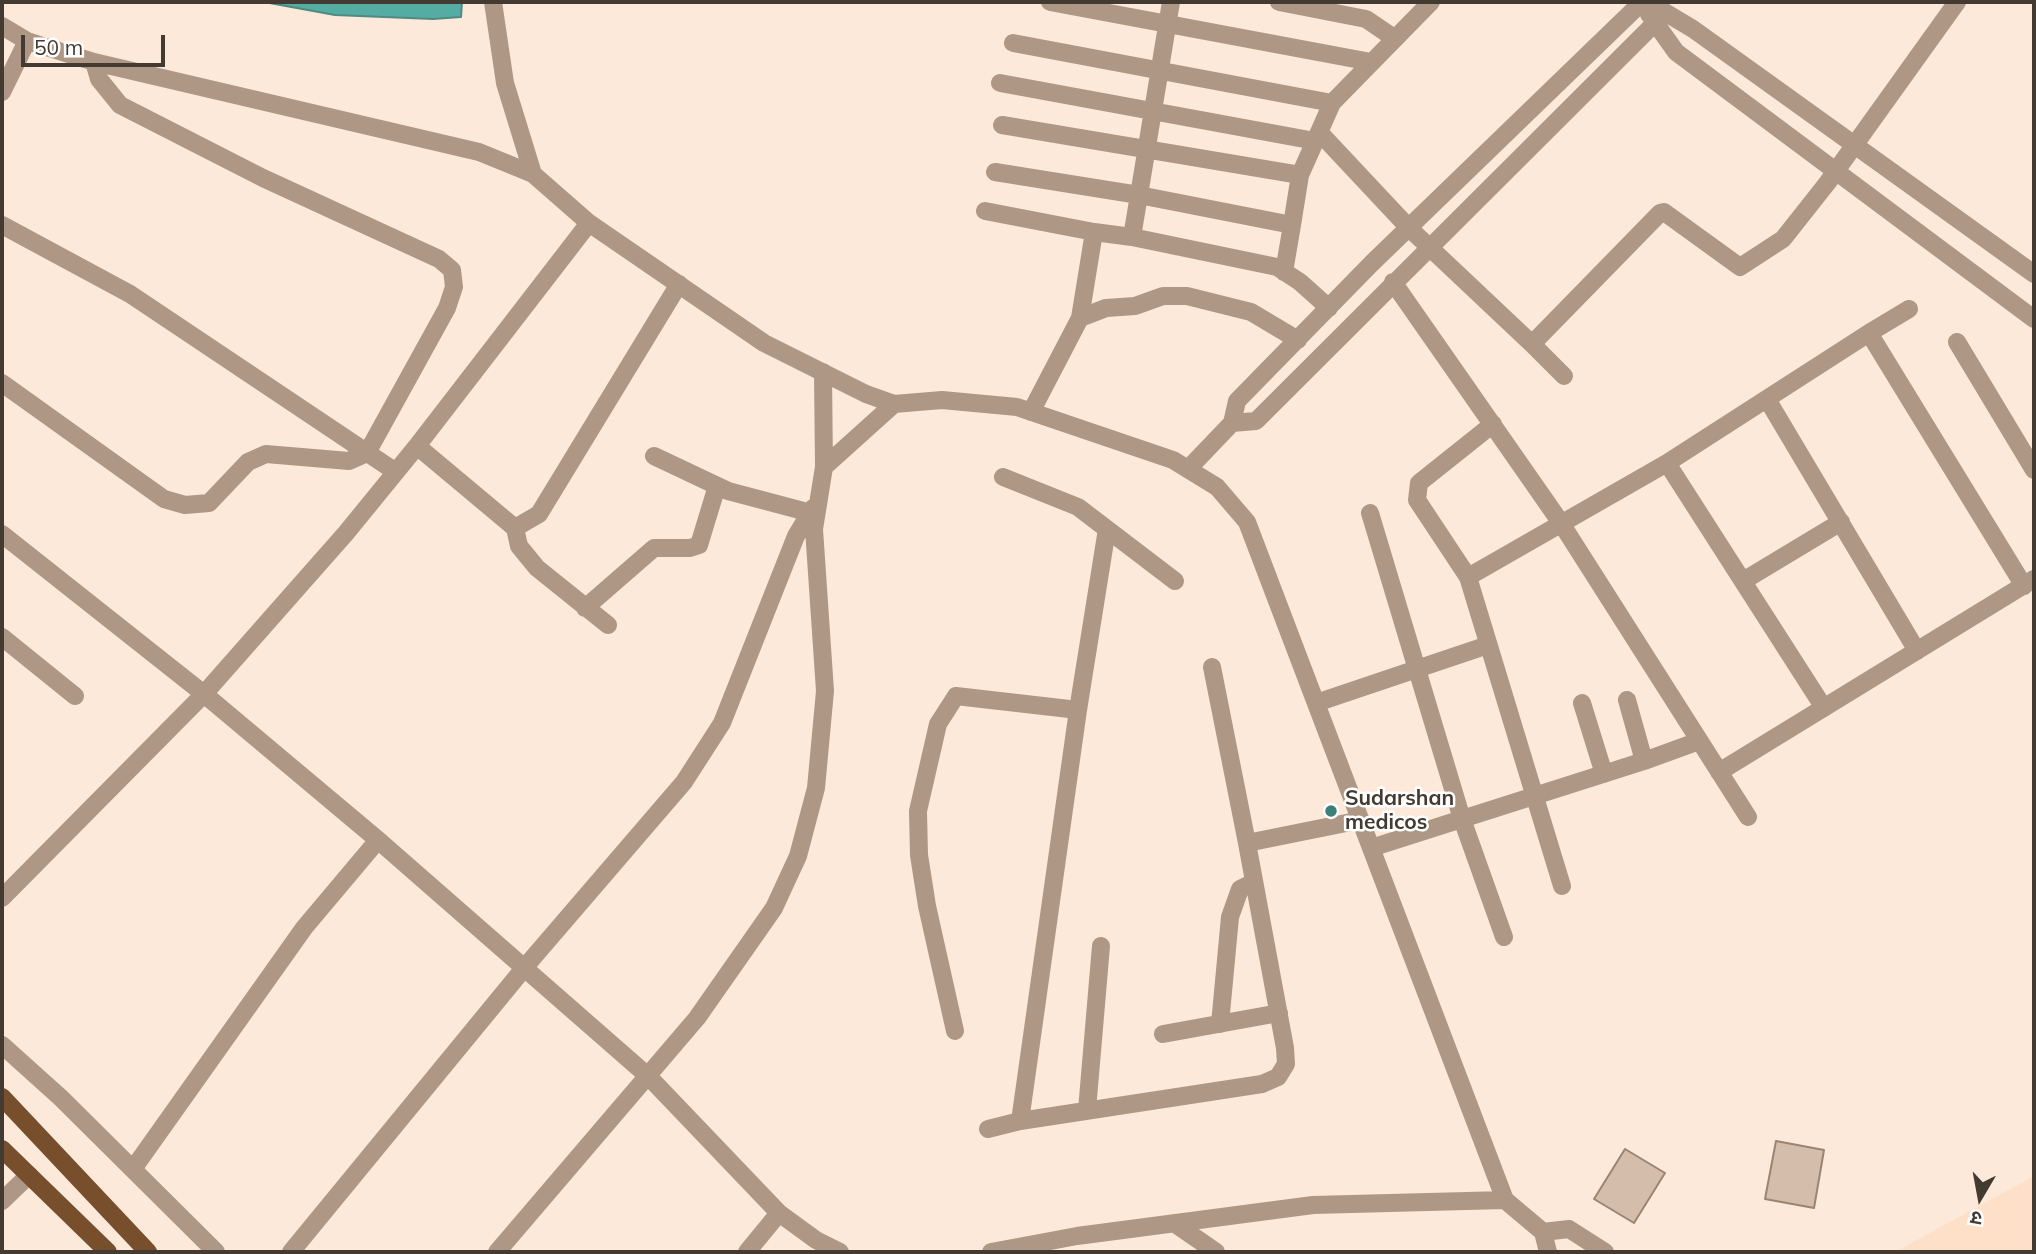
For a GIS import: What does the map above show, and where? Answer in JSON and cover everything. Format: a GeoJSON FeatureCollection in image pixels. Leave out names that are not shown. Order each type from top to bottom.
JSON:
{"type":"FeatureCollection","features":[{"type":"Feature","properties":{"kind":"main road"},"geometry":{"type":"LineString","coordinates":[[2,1097],[148,1252]]}},
{"type":"Feature","properties":{"kind":"main road"},"geometry":{"type":"LineString","coordinates":[[2,1149],[108,1252]]}},
{"type":"Feature","properties":{"kind":"street"},"geometry":{"type":"LineString","coordinates":[[1050,2],[1371,62]]}},
{"type":"Feature","properties":{"kind":"street"},"geometry":{"type":"LineString","coordinates":[[1132,237],[1171,2]]}},
{"type":"Feature","properties":{"kind":"street"},"geometry":{"type":"LineString","coordinates":[[1279,2],[1366,19],[1394,38]]}},
{"type":"Feature","properties":{"kind":"street"},"geometry":{"type":"LineString","coordinates":[[1284,272],[1300,175],[1332,103],[1431,2]]}},
{"type":"Feature","properties":{"kind":"street"},"geometry":{"type":"LineString","coordinates":[[1643,2],[1693,29],[2034,274]]}},
{"type":"Feature","properties":{"kind":"street"},"geometry":{"type":"LineString","coordinates":[[1643,2],[1676,51],[2034,319]]}},
{"type":"Feature","properties":{"kind":"street"},"geometry":{"type":"LineString","coordinates":[[1188,469],[1232,424],[1237,401],[1409,228],[1643,2]]}},
{"type":"Feature","properties":{"kind":"street"},"geometry":{"type":"LineString","coordinates":[[1532,344],[1660,213],[1664,212],[1735,264],[1743,267],[1783,239],[1836,171],[1956,2]]}},
{"type":"Feature","properties":{"kind":"street"},"geometry":{"type":"LineString","coordinates":[[493,9],[505,82],[533,174]]}},
{"type":"Feature","properties":{"kind":"street"},"geometry":{"type":"LineString","coordinates":[[1232,424],[1256,421],[1655,23]]}},
{"type":"Feature","properties":{"kind":"street"},"geometry":{"type":"LineString","coordinates":[[2,26],[27,41],[93,62],[479,152],[533,174],[589,223],[764,343],[866,394],[894,404],[942,400],[1017,407],[1173,460],[1217,487],[1247,522],[1505,1200],[1543,1231],[1548,1252]]}},
{"type":"Feature","properties":{"kind":"street"},"geometry":{"type":"LineString","coordinates":[[2,92],[27,41]]}},
{"type":"Feature","properties":{"kind":"street"},"geometry":{"type":"LineString","coordinates":[[1013,43],[1161,73],[1332,103]]}},
{"type":"Feature","properties":{"kind":"street"},"geometry":{"type":"LineString","coordinates":[[2,383],[164,499],[184,505],[209,503],[248,461],[266,454],[349,461],[367,453],[447,308],[454,287],[452,270],[439,259],[263,178],[120,105],[99,79],[93,62]]}},
{"type":"Feature","properties":{"kind":"street"},"geometry":{"type":"LineString","coordinates":[[1000,83],[1317,137],[1564,376]]}},
{"type":"Feature","properties":{"kind":"street"},"geometry":{"type":"LineString","coordinates":[[1002,125],[1300,175]]}},
{"type":"Feature","properties":{"kind":"street"},"geometry":{"type":"LineString","coordinates":[[995,172],[1139,195],[1292,225]]}},
{"type":"Feature","properties":{"kind":"street"},"geometry":{"type":"LineString","coordinates":[[985,211],[1132,237],[1277,267],[1300,282],[1329,308]]}},
{"type":"Feature","properties":{"kind":"street"},"geometry":{"type":"LineString","coordinates":[[2,898],[204,694],[396,472],[589,223]]}},
{"type":"Feature","properties":{"kind":"street"},"geometry":{"type":"LineString","coordinates":[[2,225],[130,294],[396,472]]}},
{"type":"Feature","properties":{"kind":"street"},"geometry":{"type":"LineString","coordinates":[[1031,412],[1080,318],[1094,232]]}},
{"type":"Feature","properties":{"kind":"street"},"geometry":{"type":"LineString","coordinates":[[1393,282],[1561,523],[1748,817]]}},
{"type":"Feature","properties":{"kind":"street"},"geometry":{"type":"LineString","coordinates":[[515,528],[539,514],[679,284]]}},
{"type":"Feature","properties":{"kind":"street"},"geometry":{"type":"LineString","coordinates":[[1080,318],[1163,296],[1187,296],[1251,312],[1298,340]]}},
{"type":"Feature","properties":{"kind":"street"},"geometry":{"type":"LineString","coordinates":[[1468,576],[1667,463],[1909,309]]}},
{"type":"Feature","properties":{"kind":"street"},"geometry":{"type":"LineString","coordinates":[[1719,772],[2029,582],[1869,333]]}},
{"type":"Feature","properties":{"kind":"street"},"geometry":{"type":"LineString","coordinates":[[1957,342],[2034,470]]}},
{"type":"Feature","properties":{"kind":"street"},"geometry":{"type":"LineString","coordinates":[[497,1252],[697,1018],[774,908],[798,856],[816,788],[825,691],[814,529],[814,508],[824,467],[823,372]]}},
{"type":"Feature","properties":{"kind":"street"},"geometry":{"type":"LineString","coordinates":[[1767,399],[1917,651]]}},
{"type":"Feature","properties":{"kind":"street"},"geometry":{"type":"LineString","coordinates":[[824,467],[894,404]]}},
{"type":"Feature","properties":{"kind":"street"},"geometry":{"type":"LineString","coordinates":[[1493,424],[1419,483],[1416,500],[1468,576],[1562,886]]}},
{"type":"Feature","properties":{"kind":"street"},"geometry":{"type":"LineString","coordinates":[[417,446],[515,528],[519,546],[526,557],[608,625]]}},
{"type":"Feature","properties":{"kind":"street"},"geometry":{"type":"LineString","coordinates":[[654,456],[717,486],[814,508]]}},
{"type":"Feature","properties":{"kind":"street"},"geometry":{"type":"LineString","coordinates":[[1667,463],[1824,708]]}},
{"type":"Feature","properties":{"kind":"street"},"geometry":{"type":"LineString","coordinates":[[1003,477],[1078,508],[1175,581]]}},
{"type":"Feature","properties":{"kind":"street"},"geometry":{"type":"LineString","coordinates":[[585,608],[654,548],[690,548],[699,545],[717,486]]}},
{"type":"Feature","properties":{"kind":"street"},"geometry":{"type":"LineString","coordinates":[[290,1252],[525,967],[684,782],[722,723],[796,536],[814,508]]}},
{"type":"Feature","properties":{"kind":"street"},"geometry":{"type":"LineString","coordinates":[[1370,513],[1462,819],[1504,937]]}},
{"type":"Feature","properties":{"kind":"street"},"geometry":{"type":"LineString","coordinates":[[1743,582],[1840,522]]}},
{"type":"Feature","properties":{"kind":"street"},"geometry":{"type":"LineString","coordinates":[[1020,1121],[1078,710],[1107,529]]}},
{"type":"Feature","properties":{"kind":"street"},"geometry":{"type":"LineString","coordinates":[[2,534],[204,694],[378,840],[649,1077],[779,1213],[816,1241],[840,1252]]}},
{"type":"Feature","properties":{"kind":"street"},"geometry":{"type":"LineString","coordinates":[[2,637],[75,696]]}},
{"type":"Feature","properties":{"kind":"street"},"geometry":{"type":"LineString","coordinates":[[1316,703],[1488,645]]}},
{"type":"Feature","properties":{"kind":"street"},"geometry":{"type":"LineString","coordinates":[[988,1129],[1020,1121],[1262,1084],[1278,1077],[1286,1064],[1279,1013],[1212,667]]}},
{"type":"Feature","properties":{"kind":"street"},"geometry":{"type":"LineString","coordinates":[[955,1031],[919,855],[918,811],[938,724],[956,696],[1078,710]]}},
{"type":"Feature","properties":{"kind":"street"},"geometry":{"type":"LineString","coordinates":[[1627,700],[1644,761]]}},
{"type":"Feature","properties":{"kind":"street"},"geometry":{"type":"LineString","coordinates":[[1582,704],[1604,774]]}},
{"type":"Feature","properties":{"kind":"street"},"geometry":{"type":"LineString","coordinates":[[1371,848],[1699,741]]}},
{"type":"Feature","properties":{"kind":"street"},"geometry":{"type":"LineString","coordinates":[[1247,843],[1361,820]]}},
{"type":"Feature","properties":{"kind":"street"},"geometry":{"type":"LineString","coordinates":[[133,1169],[304,928],[378,840]]}},
{"type":"Feature","properties":{"kind":"street"},"geometry":{"type":"LineString","coordinates":[[1220,1024],[1230,917],[1240,889],[1254,882]]}},
{"type":"Feature","properties":{"kind":"street"},"geometry":{"type":"LineString","coordinates":[[1087,1111],[1101,946]]}},
{"type":"Feature","properties":{"kind":"street"},"geometry":{"type":"LineString","coordinates":[[1163,1034],[1279,1013]]}},
{"type":"Feature","properties":{"kind":"street"},"geometry":{"type":"LineString","coordinates":[[2,1045],[61,1098],[216,1252]]}},
{"type":"Feature","properties":{"kind":"street"},"geometry":{"type":"LineString","coordinates":[[2,1201],[29,1175]]}},
{"type":"Feature","properties":{"kind":"street"},"geometry":{"type":"LineString","coordinates":[[992,1252],[1077,1236],[1313,1205],[1505,1200]]}},
{"type":"Feature","properties":{"kind":"street"},"geometry":{"type":"LineString","coordinates":[[747,1252],[779,1213]]}},
{"type":"Feature","properties":{"kind":"street"},"geometry":{"type":"LineString","coordinates":[[1174,1223],[1207,1250]]}},
{"type":"Feature","properties":{"kind":"street"},"geometry":{"type":"LineString","coordinates":[[1543,1231],[1569,1229],[1605,1252]]}},
{"type":"Feature","properties":{"kind":"shaded area"},"geometry":{"type":"Polygon","coordinates":[[[2034,1176],[2034,1252],[1895,1252],[2034,1176]]]}},
{"type":"Feature","properties":{"kind":"water"},"geometry":{"type":"Polygon","coordinates":[[[264,2],[462,2],[461,17],[433,19],[335,15],[264,2]]]}},
{"type":"Feature","properties":{"kind":"building"},"geometry":{"type":"Polygon","coordinates":[[[1776,1141],[1824,1150],[1814,1208],[1765,1199],[1776,1141]]]}},
{"type":"Feature","properties":{"kind":"building"},"geometry":{"type":"Polygon","coordinates":[[[1625,1149],[1665,1173],[1634,1223],[1594,1199],[1625,1149]]]}},
{"type":"Feature","properties":{"kind":"place","name":"Sudarshan medicos"},"geometry":{"type":"Point","coordinates":[1331,811]}}]}
